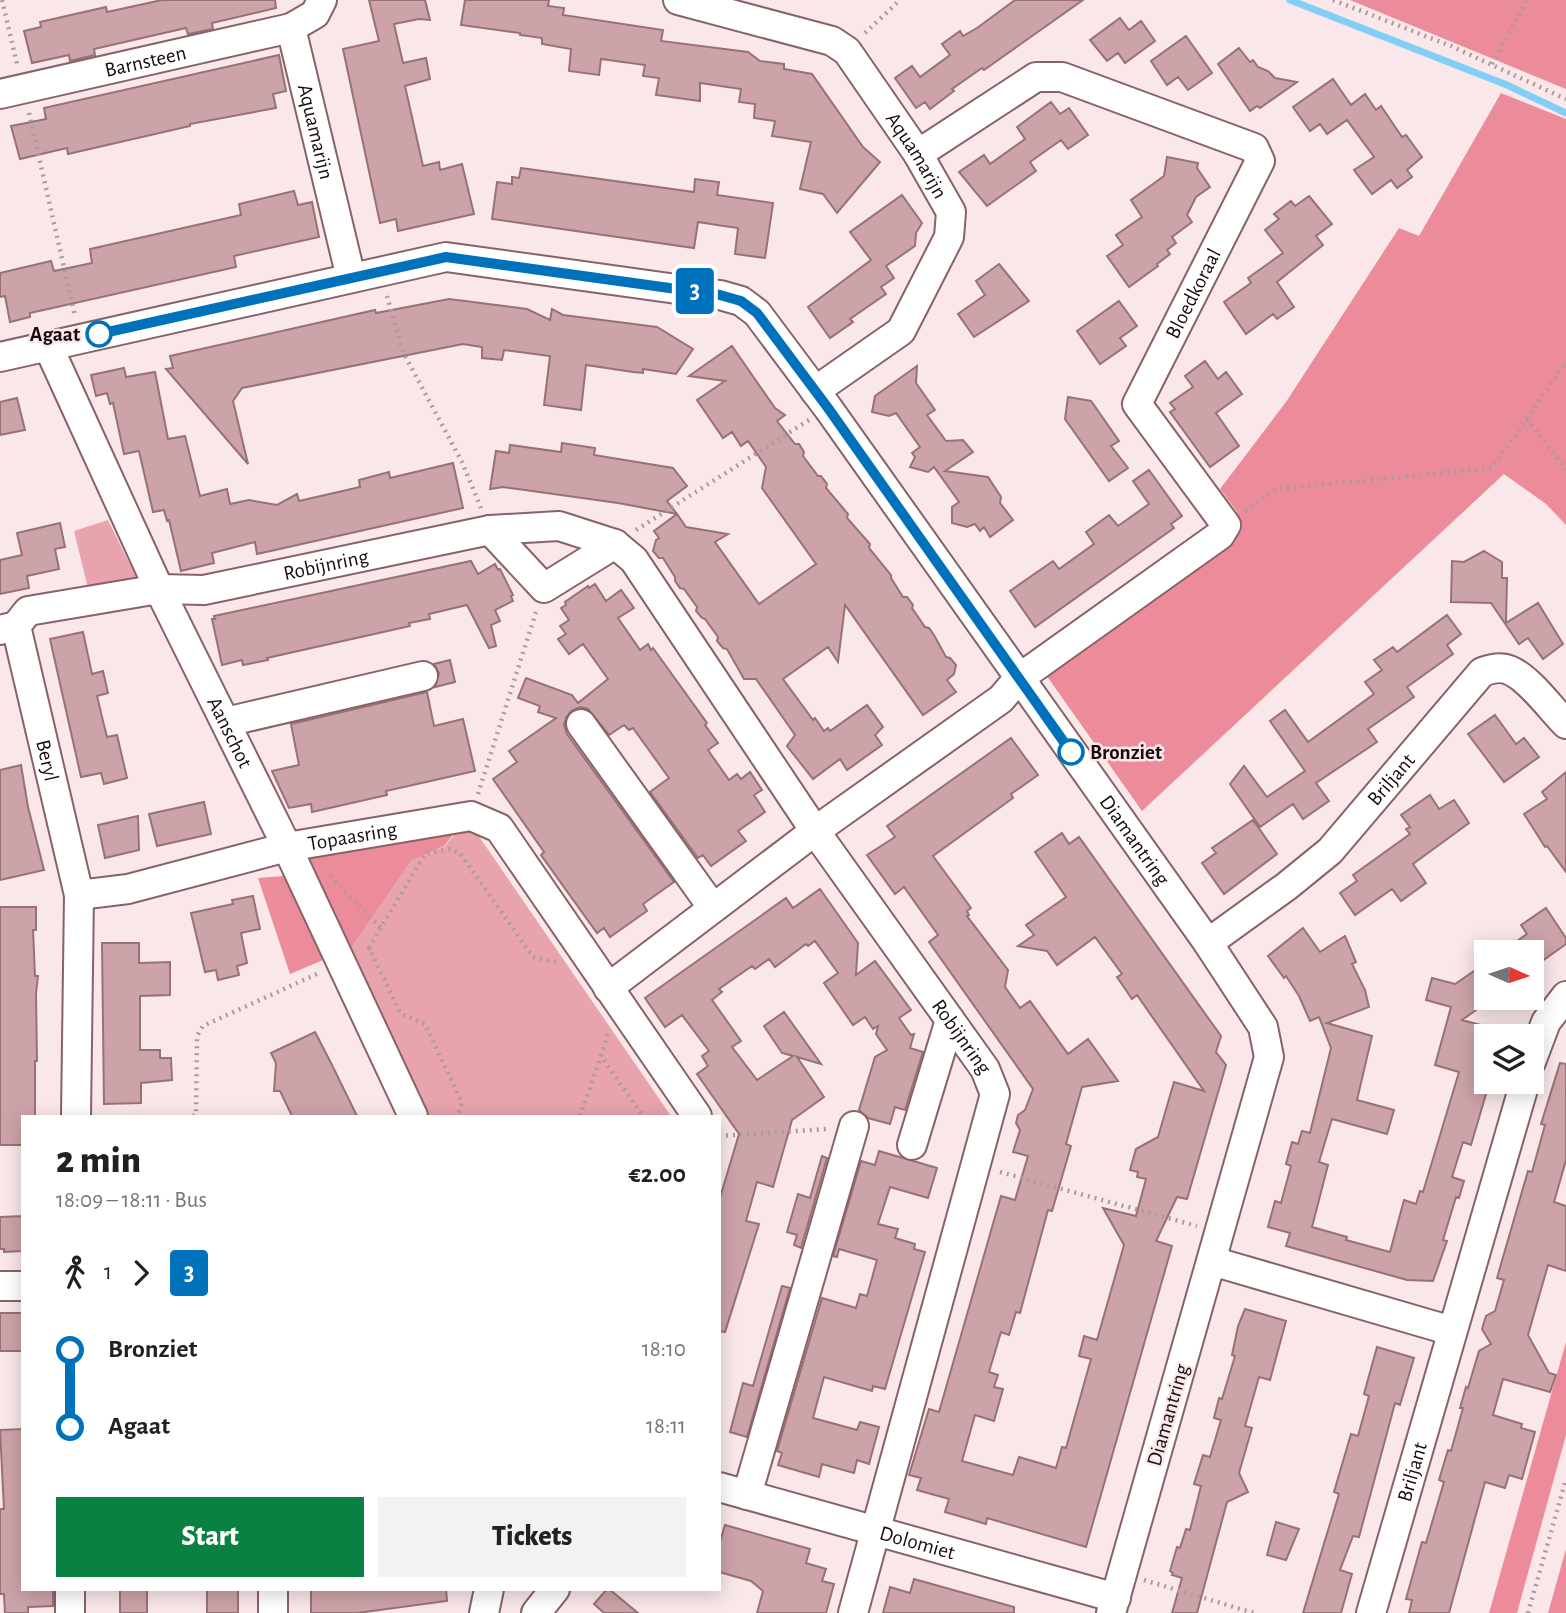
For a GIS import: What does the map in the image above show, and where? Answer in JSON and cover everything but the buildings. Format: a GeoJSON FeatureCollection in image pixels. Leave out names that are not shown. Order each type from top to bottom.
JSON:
{"type":"FeatureCollection","features":[{"type":"Feature","properties":{"kind":"street"},"geometry":{"type":"LineString","coordinates":[[291,28],[315,14],[322,0]]}},
{"type":"Feature","properties":{"kind":"street"},"geometry":{"type":"LineString","coordinates":[[678,0],[832,41],[847,51]]}},
{"type":"Feature","properties":{"kind":"street","name":"Barnsteen"},"geometry":{"type":"LineString","coordinates":[[12,92],[291,28]]}},
{"type":"Feature","properties":{"kind":"street","name":"Aquamarijn"},"geometry":{"type":"LineString","coordinates":[[291,28],[351,278]]}},
{"type":"Feature","properties":{"kind":"street","name":"Aquamarijn"},"geometry":{"type":"LineString","coordinates":[[822,400],[901,331],[949,237],[951,212],[918,153],[847,51]]}},
{"type":"Feature","properties":{"kind":"street","name":"Bloedkoraal"},"geometry":{"type":"LineString","coordinates":[[918,153],[1037,77],[1062,77],[1254,148],[1260,161],[1138,404],[1226,525]]}},
{"type":"Feature","properties":{"kind":"street","name":"Diamantring"},"geometry":{"type":"LineString","coordinates":[[0,357],[446,257],[720,295],[741,301],[757,313],[822,400],[1208,943],[1263,1027],[1269,1056],[1117,1595]]}},
{"type":"Feature","properties":{"kind":"street","name":"Aanschot"},"geometry":{"type":"LineString","coordinates":[[48,346],[159,589],[226,722],[294,846],[341,963],[413,1115]]}},
{"type":"Feature","properties":{"kind":"street"},"geometry":{"type":"LineString","coordinates":[[608,988],[815,831],[1001,699],[1018,679],[1220,535],[1226,525]]}},
{"type":"Feature","properties":{"kind":"street","name":"Robijnring"},"geometry":{"type":"LineString","coordinates":[[159,589],[204,590],[490,530],[559,526],[615,544],[634,560],[815,831],[985,1069],[995,1094],[853,1613]]}},
{"type":"Feature","properties":{"kind":"street"},"geometry":{"type":"LineString","coordinates":[[490,530],[544,588],[615,544]]}},
{"type":"Feature","properties":{"kind":"street","name":"Beryl"},"geometry":{"type":"LineString","coordinates":[[79,895],[8,628],[28,611],[159,589]]}},
{"type":"Feature","properties":{"kind":"street","name":"Briljant"},"geometry":{"type":"LineString","coordinates":[[1208,943],[1330,851],[1482,673],[1494,668],[1508,669],[1522,678],[1566,724]]}},
{"type":"Feature","properties":{"kind":"street"},"geometry":{"type":"LineString","coordinates":[[226,722],[424,676]]}},
{"type":"Feature","properties":{"kind":"street"},"geometry":{"type":"LineString","coordinates":[[581,724],[713,908]]}},
{"type":"Feature","properties":{"kind":"street"},"geometry":{"type":"LineString","coordinates":[[471,816],[499,828],[696,1115]]}},
{"type":"Feature","properties":{"kind":"street","name":"Topaasring"},"geometry":{"type":"LineString","coordinates":[[79,895],[128,889],[294,846],[471,816]]}},
{"type":"Feature","properties":{"kind":"street"},"geometry":{"type":"LineString","coordinates":[[76,1115],[79,895]]}},
{"type":"Feature","properties":{"kind":"street"},"geometry":{"type":"LineString","coordinates":[[1544,1026],[1566,996]]}},
{"type":"Feature","properties":{"kind":"street"},"geometry":{"type":"LineString","coordinates":[[912,1145],[950,1020]]}},
{"type":"Feature","properties":{"kind":"street","name":"Briljant"},"geometry":{"type":"LineString","coordinates":[[1371,1613],[1521,1094]]}},
{"type":"Feature","properties":{"kind":"street"},"geometry":{"type":"LineString","coordinates":[[747,1495],[855,1126]]}},
{"type":"Feature","properties":{"kind":"street"},"geometry":{"type":"LineString","coordinates":[[1212,1261],[1452,1331]]}},
{"type":"Feature","properties":{"kind":"street"},"geometry":{"type":"LineString","coordinates":[[0,1286],[21,1286]]}},
{"type":"Feature","properties":{"kind":"street","name":"Dolomiet"},"geometry":{"type":"LineString","coordinates":[[721,1488],[874,1532],[1117,1595]]}},
{"type":"Feature","properties":{"kind":"street"},"geometry":{"type":"LineString","coordinates":[[70,1591],[70,1613]]}},
{"type":"Feature","properties":{"kind":"street"},"geometry":{"type":"LineString","coordinates":[[273,1591],[273,1613]]}},
{"type":"Feature","properties":{"kind":"street"},"geometry":{"type":"LineString","coordinates":[[484,1613],[489,1591]]}},
{"type":"Feature","properties":{"kind":"street"},"geometry":{"type":"LineString","coordinates":[[536,1613],[553,1591]]}},
{"type":"Feature","properties":{"kind":"path"},"geometry":{"type":"LineString","coordinates":[[2,0],[12,92],[80,338]]}},
{"type":"Feature","properties":{"kind":"path"},"geometry":{"type":"LineString","coordinates":[[847,51],[900,0]]}},
{"type":"Feature","properties":{"kind":"path"},"geometry":{"type":"LineString","coordinates":[[1332,0],[1492,64],[1566,99]]}},
{"type":"Feature","properties":{"kind":"path"},"geometry":{"type":"LineString","coordinates":[[1492,64],[1527,0]]}},
{"type":"Feature","properties":{"kind":"path"},"geometry":{"type":"LineString","coordinates":[[381,271],[403,352],[462,463],[490,530]]}},
{"type":"Feature","properties":{"kind":"path"},"geometry":{"type":"LineString","coordinates":[[1226,525],[1277,489],[1492,468],[1566,362]]}},
{"type":"Feature","properties":{"kind":"path"},"geometry":{"type":"LineString","coordinates":[[615,544],[822,400]]}},
{"type":"Feature","properties":{"kind":"path"},"geometry":{"type":"LineString","coordinates":[[1527,419],[1566,470]]}},
{"type":"Feature","properties":{"kind":"path"},"geometry":{"type":"LineString","coordinates":[[471,816],[544,588]]}},
{"type":"Feature","properties":{"kind":"path"},"geometry":{"type":"LineString","coordinates":[[294,846],[381,928]]}},
{"type":"Feature","properties":{"kind":"path"},"geometry":{"type":"LineString","coordinates":[[196,1115],[197,1036],[203,1026],[369,948],[425,854],[450,849],[460,853],[533,957],[561,964]]}},
{"type":"Feature","properties":{"kind":"path"},"geometry":{"type":"LineString","coordinates":[[369,948],[401,1014],[425,1024],[462,1103],[458,1115]]}},
{"type":"Feature","properties":{"kind":"path"},"geometry":{"type":"LineString","coordinates":[[580,1115],[608,1035],[602,1025]]}},
{"type":"Feature","properties":{"kind":"path"},"geometry":{"type":"LineString","coordinates":[[601,1056],[642,1115]]}},
{"type":"Feature","properties":{"kind":"path"},"geometry":{"type":"LineString","coordinates":[[1528,1613],[1566,1479]]}},
{"type":"Feature","properties":{"kind":"path"},"geometry":{"type":"LineString","coordinates":[[1117,1595],[1254,1613]]}},
{"type":"Feature","properties":{"kind":"shaded area"},"geometry":{"type":"Polygon","coordinates":[[[1350,0],[1566,0],[1566,89],[1350,0]]]}},
{"type":"Feature","properties":{"kind":"shaded area"},"geometry":{"type":"Polygon","coordinates":[[[1501,93],[1566,119],[1566,525],[1546,504],[1504,474],[1142,811],[1044,672],[1234,543],[1241,528],[1237,512],[1220,489],[1286,402],[1399,228],[1419,236],[1501,93]]]}},
{"type":"Feature","properties":{"kind":"shaded area"},"geometry":{"type":"Polygon","coordinates":[[[108,520],[139,583],[88,588],[74,531],[108,520]]]}},
{"type":"Feature","properties":{"kind":"shaded area"},"geometry":{"type":"Polygon","coordinates":[[[467,819],[670,1115],[426,1115],[348,953],[411,861],[445,846],[467,819]]]}},
{"type":"Feature","properties":{"kind":"shaded area"},"geometry":{"type":"Polygon","coordinates":[[[462,824],[444,846],[411,861],[348,953],[305,857],[462,824]]]}},
{"type":"Feature","properties":{"kind":"shaded area"},"geometry":{"type":"Polygon","coordinates":[[[284,876],[323,960],[290,974],[258,878],[284,876]]]}},
{"type":"Feature","properties":{"kind":"shaded area"},"geometry":{"type":"Polygon","coordinates":[[[1566,1342],[1566,1435],[1517,1613],[1489,1613],[1566,1342]]]}},
{"type":"Feature","properties":{"kind":"shaded area"},"geometry":{"type":"Polygon","coordinates":[[[1566,1549],[1566,1613],[1548,1613],[1566,1549]]]}},
{"type":"Feature","properties":{"kind":"waterway"},"geometry":{"type":"LineString","coordinates":[[1290,0],[1507,85],[1566,113]]}},
{"type":"Feature","properties":{"kind":"bus line","name":"3"},"geometry":{"type":"LineString","coordinates":[[99,334],[446,257],[720,295],[741,301],[757,313],[828,408],[1071,752]]}},
{"type":"Feature","properties":{"kind":"place","name":"Agaat"},"geometry":{"type":"Point","coordinates":[99,334]}},
{"type":"Feature","properties":{"kind":"place","name":"Bronziet"},"geometry":{"type":"Point","coordinates":[1071,752]}}]}
